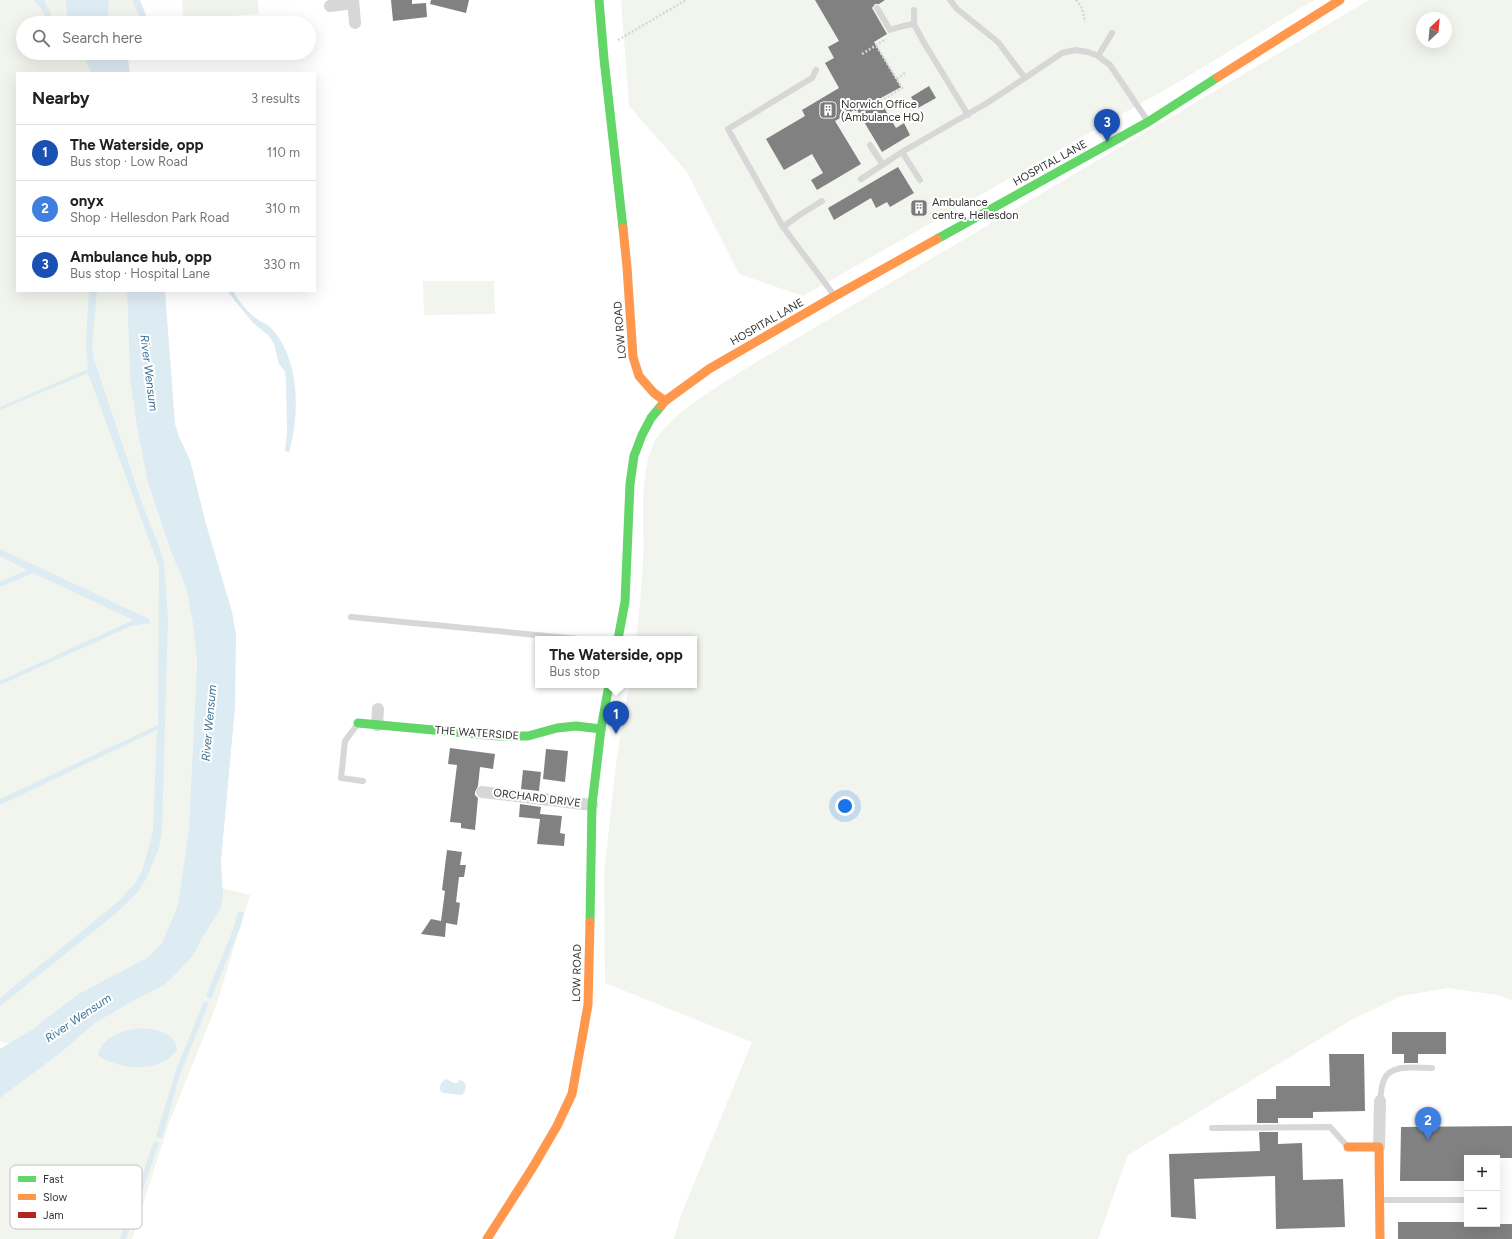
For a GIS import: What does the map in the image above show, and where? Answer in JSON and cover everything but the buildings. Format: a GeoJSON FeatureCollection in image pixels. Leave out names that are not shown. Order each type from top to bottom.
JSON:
{"type":"FeatureCollection","features":[{"type":"Feature","properties":{"kind":"street","name":"LOW ROAD"},"geometry":{"type":"LineString","coordinates":[[599,0],[627,267],[633,357],[639,376],[654,393],[665,401]]}},
{"type":"Feature","properties":{"kind":"street","name":"HOSPITAL LANE"},"geometry":{"type":"LineString","coordinates":[[665,401],[709,369],[835,296],[1148,122],[1340,0]]}},
{"type":"Feature","properties":{"kind":"street"},"geometry":{"type":"LineString","coordinates":[[330,6],[353,2],[355,23]]}},
{"type":"Feature","properties":{"kind":"street"},"geometry":{"type":"LineString","coordinates":[[619,636],[625,602],[630,484],[634,456],[642,435],[652,418],[665,401]]}},
{"type":"Feature","properties":{"kind":"street","name":"LOW ROAD"},"geometry":{"type":"LineString","coordinates":[[487,1239],[533,1167],[557,1126],[572,1094],[588,1005],[592,805],[601,729],[608,688]]}},
{"type":"Feature","properties":{"kind":"street"},"geometry":{"type":"LineString","coordinates":[[377,725],[378,709]]}},
{"type":"Feature","properties":{"kind":"street","name":"THE WATERSIDE"},"geometry":{"type":"LineString","coordinates":[[358,723],[498,736],[528,736],[557,728],[576,726],[601,729]]}},
{"type":"Feature","properties":{"kind":"street","name":"ORCHARD DRIVE"},"geometry":{"type":"LineString","coordinates":[[482,792],[592,805]]}},
{"type":"Feature","properties":{"kind":"street"},"geometry":{"type":"LineString","coordinates":[[1380,1101],[1380,1239]]}},
{"type":"Feature","properties":{"kind":"street"},"geometry":{"type":"LineString","coordinates":[[1348,1147],[1379,1147]]}},
{"type":"Feature","properties":{"kind":"lane"},"geometry":{"type":"LineString","coordinates":[[950,0],[957,9],[998,42],[1025,78]]}},
{"type":"Feature","properties":{"kind":"lane"},"geometry":{"type":"LineString","coordinates":[[877,8],[890,30],[914,24]]}},
{"type":"Feature","properties":{"kind":"lane"},"geometry":{"type":"LineString","coordinates":[[914,10],[914,24],[968,115]]}},
{"type":"Feature","properties":{"kind":"lane"},"geometry":{"type":"LineString","coordinates":[[1098,56],[1112,33]]}},
{"type":"Feature","properties":{"kind":"lane"},"geometry":{"type":"LineString","coordinates":[[861,179],[902,152],[968,115],[1062,53],[1075,50],[1088,52],[1098,56],[1110,65],[1148,122]]}},
{"type":"Feature","properties":{"kind":"lane"},"geometry":{"type":"LineString","coordinates":[[816,70],[812,78],[728,129],[783,227],[835,296]]}},
{"type":"Feature","properties":{"kind":"lane"},"geometry":{"type":"LineString","coordinates":[[870,145],[883,165]]}},
{"type":"Feature","properties":{"kind":"lane"},"geometry":{"type":"LineString","coordinates":[[902,152],[920,180]]}},
{"type":"Feature","properties":{"kind":"lane"},"geometry":{"type":"LineString","coordinates":[[783,227],[822,201]]}},
{"type":"Feature","properties":{"kind":"lane"},"geometry":{"type":"LineString","coordinates":[[351,617],[548,636]]}},
{"type":"Feature","properties":{"kind":"lane"},"geometry":{"type":"LineString","coordinates":[[358,723],[345,741],[341,778],[363,781]]}},
{"type":"Feature","properties":{"kind":"lane"},"geometry":{"type":"LineString","coordinates":[[1380,1101],[1384,1080],[1388,1072],[1395,1068],[1432,1068]]}},
{"type":"Feature","properties":{"kind":"lane"},"geometry":{"type":"LineString","coordinates":[[1212,1128],[1330,1128],[1348,1147]]}},
{"type":"Feature","properties":{"kind":"lane"},"geometry":{"type":"LineString","coordinates":[[1380,1200],[1464,1200]]}},
{"type":"Feature","properties":{"kind":"path"},"geometry":{"type":"LineString","coordinates":[[603,49],[686,0]]}},
{"type":"Feature","properties":{"kind":"path"},"geometry":{"type":"LineString","coordinates":[[1076,0],[1082,8],[1085,22]]}},
{"type":"Feature","properties":{"kind":"path"},"geometry":{"type":"LineString","coordinates":[[862,54],[888,37],[890,30]]}},
{"type":"Feature","properties":{"kind":"path"},"geometry":{"type":"LineString","coordinates":[[857,116],[902,88],[876,45]]}},
{"type":"Feature","properties":{"kind":"path"},"geometry":{"type":"LineString","coordinates":[[897,79],[905,73]]}},
{"type":"Feature","properties":{"kind":"shaded area"},"geometry":{"type":"Polygon","coordinates":[[[0,0],[65,0],[68,16],[16,16],[16,60],[85,60],[91,72],[16,72],[16,292],[127,292],[130,379],[147,480],[171,552],[186,587],[193,625],[197,661],[189,828],[178,905],[162,943],[148,957],[118,973],[9,1044],[0,1041],[0,0]]]}},
{"type":"Feature","properties":{"kind":"shaded area"},"geometry":{"type":"Polygon","coordinates":[[[109,0],[132,0],[139,16],[108,16],[109,0]]]}},
{"type":"Feature","properties":{"kind":"shaded area"},"geometry":{"type":"Polygon","coordinates":[[[182,0],[258,0],[259,14],[229,16],[183,16],[182,0]]]}},
{"type":"Feature","properties":{"kind":"shaded area"},"geometry":{"type":"Polygon","coordinates":[[[621,0],[1314,0],[1175,84],[803,296],[739,274],[687,172],[629,106],[621,0]]]}},
{"type":"Feature","properties":{"kind":"shaded area"},"geometry":{"type":"Polygon","coordinates":[[[1369,0],[1512,0],[1512,1000],[1497,995],[1448,988],[1401,996],[1351,1020],[1128,1155],[1098,1239],[674,1239],[681,1215],[752,1042],[605,983],[604,874],[617,756],[628,688],[697,688],[697,636],[636,636],[642,580],[643,513],[645,478],[648,462],[652,447],[659,435],[692,404],[758,361],[1369,0]]]}},
{"type":"Feature","properties":{"kind":"shaded area"},"geometry":{"type":"Polygon","coordinates":[[[423,281],[494,281],[495,314],[424,315],[423,281]]]}},
{"type":"Feature","properties":{"kind":"shaded area"},"geometry":{"type":"Polygon","coordinates":[[[222,888],[250,895],[216,1006],[169,1123],[142,1208],[142,1165],[10,1165],[10,1229],[135,1229],[132,1239],[0,1239],[0,1098],[59,1054],[95,1023],[164,985],[195,953],[202,938],[221,908],[222,888]]]}},
{"type":"Feature","properties":{"kind":"water"},"geometry":{"type":"Polygon","coordinates":[[[34,0],[44,0],[52,16],[45,16],[34,0]]]}},
{"type":"Feature","properties":{"kind":"water"},"geometry":{"type":"Polygon","coordinates":[[[65,0],[109,0],[108,16],[68,16],[65,0]]]}},
{"type":"Feature","properties":{"kind":"water"},"geometry":{"type":"Polygon","coordinates":[[[132,0],[140,0],[146,16],[139,16],[132,0]]]}},
{"type":"Feature","properties":{"kind":"water"},"geometry":{"type":"Polygon","coordinates":[[[85,60],[128,60],[130,72],[91,72],[85,60]]]}},
{"type":"Feature","properties":{"kind":"water"},"geometry":{"type":"Polygon","coordinates":[[[89,292],[97,292],[92,347],[94,359],[143,506],[164,563],[168,618],[162,830],[159,848],[146,879],[138,892],[120,910],[0,1006],[0,998],[119,901],[136,882],[142,871],[153,832],[157,730],[0,805],[0,799],[158,725],[159,567],[88,373],[0,410],[0,407],[88,369],[86,342],[89,292]]]}},
{"type":"Feature","properties":{"kind":"water","name":"River Wensum"},"geometry":{"type":"Polygon","coordinates":[[[127,292],[165,292],[175,424],[179,437],[190,460],[206,524],[232,612],[236,635],[235,707],[221,861],[223,896],[221,908],[202,938],[195,953],[164,985],[95,1023],[59,1054],[0,1098],[0,1049],[34,1028],[79,994],[148,957],[162,943],[178,905],[189,828],[197,661],[193,625],[186,587],[171,552],[147,480],[130,379],[127,292]]]}},
{"type":"Feature","properties":{"kind":"water"},"geometry":{"type":"Polygon","coordinates":[[[228,292],[234,292],[241,304],[248,311],[271,328],[281,342],[288,356],[293,372],[296,405],[293,437],[289,452],[285,451],[287,433],[285,371],[279,364],[274,344],[268,335],[253,323],[228,292]]]}},
{"type":"Feature","properties":{"kind":"water"},"geometry":{"type":"Polygon","coordinates":[[[0,549],[149,619],[150,623],[131,626],[0,685],[0,681],[133,620],[33,573],[0,587],[0,582],[27,570],[0,556],[0,549]]]}},
{"type":"Feature","properties":{"kind":"water"},"geometry":{"type":"Polygon","coordinates":[[[238,912],[244,912],[241,925],[211,999],[206,996],[233,930],[238,912]]]}},
{"type":"Feature","properties":{"kind":"water"},"geometry":{"type":"Polygon","coordinates":[[[204,1001],[209,1003],[180,1074],[162,1138],[156,1137],[176,1070],[204,1001]]]}},
{"type":"Feature","properties":{"kind":"water"},"geometry":{"type":"Polygon","coordinates":[[[143,1028],[159,1031],[169,1036],[176,1044],[177,1050],[164,1061],[156,1065],[137,1067],[119,1065],[104,1059],[98,1054],[105,1042],[110,1038],[122,1032],[143,1028]]]}},
{"type":"Feature","properties":{"kind":"water"},"geometry":{"type":"Polygon","coordinates":[[[446,1079],[454,1083],[457,1083],[459,1080],[463,1081],[466,1085],[465,1091],[462,1095],[443,1093],[440,1090],[441,1083],[446,1079]]]}},
{"type":"Feature","properties":{"kind":"water"},"geometry":{"type":"Polygon","coordinates":[[[154,1141],[159,1143],[142,1192],[142,1176],[154,1141]]]}},
{"type":"Feature","properties":{"kind":"water"},"geometry":{"type":"Polygon","coordinates":[[[123,1229],[129,1229],[126,1239],[120,1239],[123,1229]]]}},
{"type":"Feature","properties":{"kind":"traffic: fast"},"geometry":{"type":"LineString","coordinates":[[599,0],[604,59],[623,228]]}},
{"type":"Feature","properties":{"kind":"traffic: fast"},"geometry":{"type":"LineString","coordinates":[[937,239],[1148,122],[1218,77]]}},
{"type":"Feature","properties":{"kind":"traffic: fast"},"geometry":{"type":"LineString","coordinates":[[619,636],[625,602],[630,484],[634,456],[642,435],[651,418],[661,406]]}},
{"type":"Feature","properties":{"kind":"traffic: fast"},"geometry":{"type":"LineString","coordinates":[[590,922],[592,805],[601,729],[608,688]]}},
{"type":"Feature","properties":{"kind":"traffic: fast"},"geometry":{"type":"LineString","coordinates":[[358,723],[498,736],[528,736],[557,728],[576,726],[601,729]]}},
{"type":"Feature","properties":{"kind":"traffic: slow"},"geometry":{"type":"LineString","coordinates":[[1218,77],[1340,0]]}},
{"type":"Feature","properties":{"kind":"traffic: slow"},"geometry":{"type":"LineString","coordinates":[[623,228],[633,357],[639,376],[654,393],[665,401]]}},
{"type":"Feature","properties":{"kind":"traffic: slow"},"geometry":{"type":"LineString","coordinates":[[661,406],[665,401],[709,369],[937,239]]}},
{"type":"Feature","properties":{"kind":"traffic: slow"},"geometry":{"type":"LineString","coordinates":[[487,1239],[533,1167],[557,1126],[572,1094],[588,1005],[590,922]]}},
{"type":"Feature","properties":{"kind":"traffic: slow"},"geometry":{"type":"LineString","coordinates":[[1348,1147],[1379,1147],[1380,1239]]}},
{"type":"Feature","properties":{"kind":"place","name":"Norwich Office (Ambulance HQ)"},"geometry":{"type":"Point","coordinates":[828,110]}},
{"type":"Feature","properties":{"kind":"place","name":"Ambulance hub, opp"},"geometry":{"type":"Point","coordinates":[1107,142]}},
{"type":"Feature","properties":{"kind":"place","name":"Ambulance centre, Hellesdon"},"geometry":{"type":"Point","coordinates":[919,208]}},
{"type":"Feature","properties":{"kind":"place","name":"The Waterside, opp"},"geometry":{"type":"Point","coordinates":[616,734]}},
{"type":"Feature","properties":{"kind":"place","name":"onyx"},"geometry":{"type":"Point","coordinates":[1428,1140]}}]}
